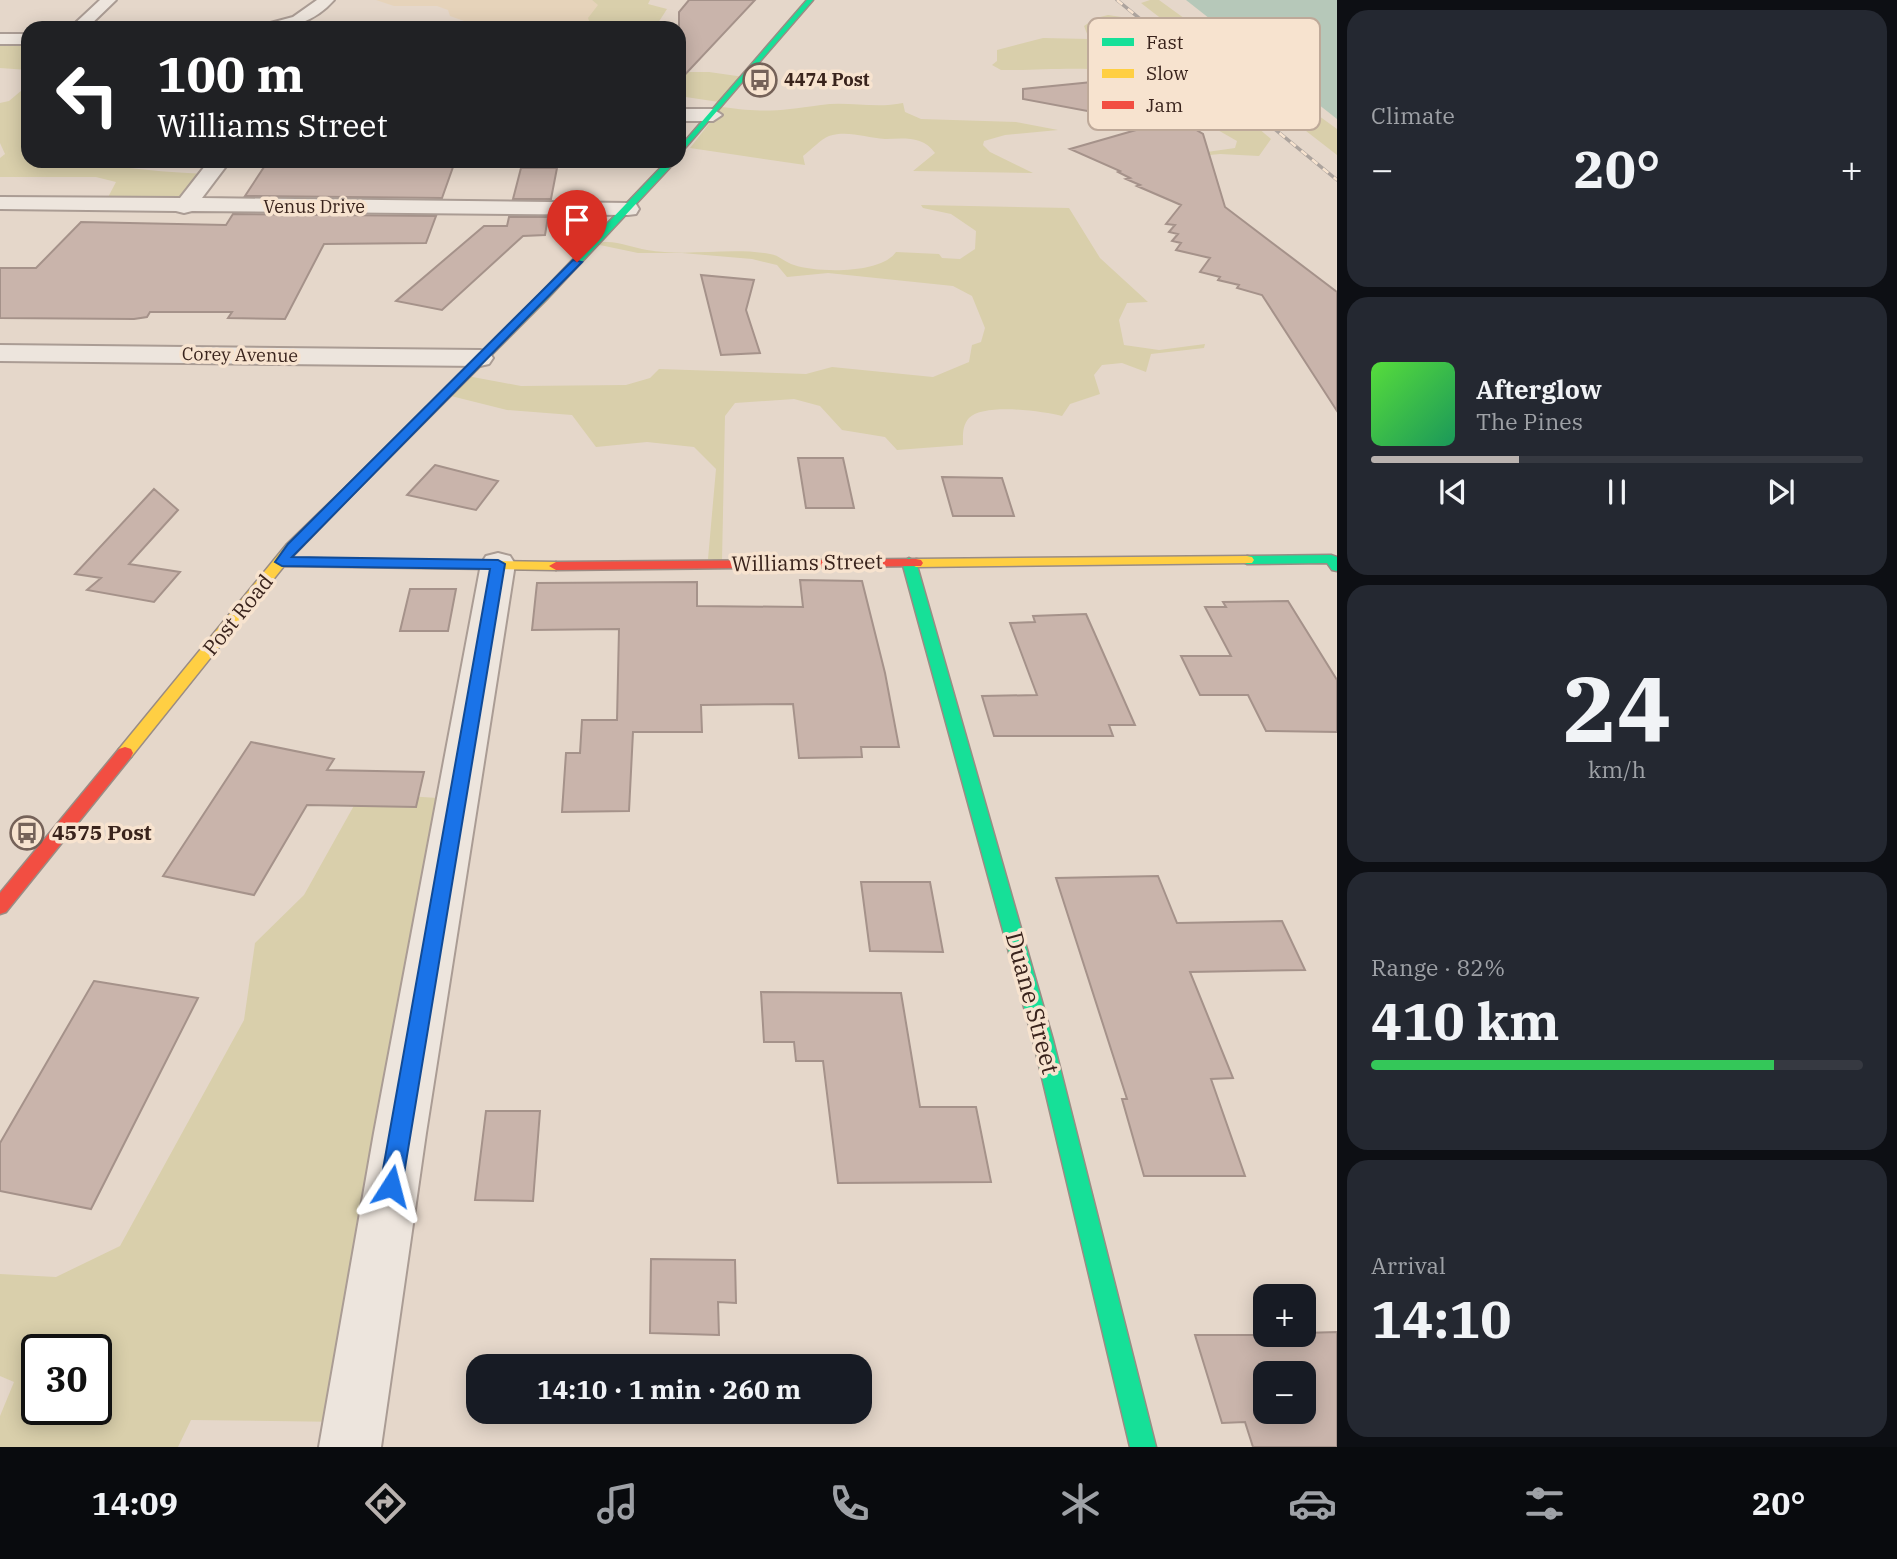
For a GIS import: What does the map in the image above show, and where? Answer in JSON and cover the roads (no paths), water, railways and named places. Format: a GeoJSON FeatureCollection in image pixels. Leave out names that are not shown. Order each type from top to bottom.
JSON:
{"type":"FeatureCollection","features":[{"type":"Feature","properties":{"kind":"main road"},"geometry":{"type":"LineString","coordinates":[[686,145],[810,0]]}},
{"type":"Feature","properties":{"kind":"main road","name":"Post Road"},"geometry":{"type":"LineString","coordinates":[[0,906],[292,547],[666,168]]}},
{"type":"Feature","properties":{"kind":"main road","name":"Williams Street"},"geometry":{"type":"LineString","coordinates":[[282,562],[522,566],[909,562],[1334,563]]}},
{"type":"Feature","properties":{"kind":"main road","name":"Duane Street"},"geometry":{"type":"LineString","coordinates":[[909,562],[1044,1040],[1143,1447]]}},
{"type":"Feature","properties":{"kind":"street"},"geometry":{"type":"LineString","coordinates":[[86,21],[108,0]]}},
{"type":"Feature","properties":{"kind":"street"},"geometry":{"type":"LineString","coordinates":[[294,21],[327,0]]}},
{"type":"Feature","properties":{"kind":"street"},"geometry":{"type":"LineString","coordinates":[[0,39],[21,39]]}},
{"type":"Feature","properties":{"kind":"street"},"geometry":{"type":"LineString","coordinates":[[686,115],[713,116]]}},
{"type":"Feature","properties":{"kind":"street"},"geometry":{"type":"LineString","coordinates":[[184,206],[214,168]]}},
{"type":"Feature","properties":{"kind":"street","name":"Venus Drive"},"geometry":{"type":"LineString","coordinates":[[0,204],[628,209]]}},
{"type":"Feature","properties":{"kind":"street","name":"Corey Avenue"},"geometry":{"type":"LineString","coordinates":[[0,353],[480,358]]}},
{"type":"Feature","properties":{"kind":"street"},"geometry":{"type":"LineString","coordinates":[[350,1447],[402,1120],[498,564]]}},
{"type":"Feature","properties":{"kind":"railway"},"geometry":{"type":"LineString","coordinates":[[1117,0],[1139,18]]}},
{"type":"Feature","properties":{"kind":"railway"},"geometry":{"type":"LineString","coordinates":[[1276,130],[1337,180]]}},
{"type":"Feature","properties":{"kind":"place","name":"4474 Post"},"geometry":{"type":"Point","coordinates":[760,80]}},
{"type":"Feature","properties":{"kind":"place","name":"4575 Post"},"geometry":{"type":"Point","coordinates":[27,833]}}]}
